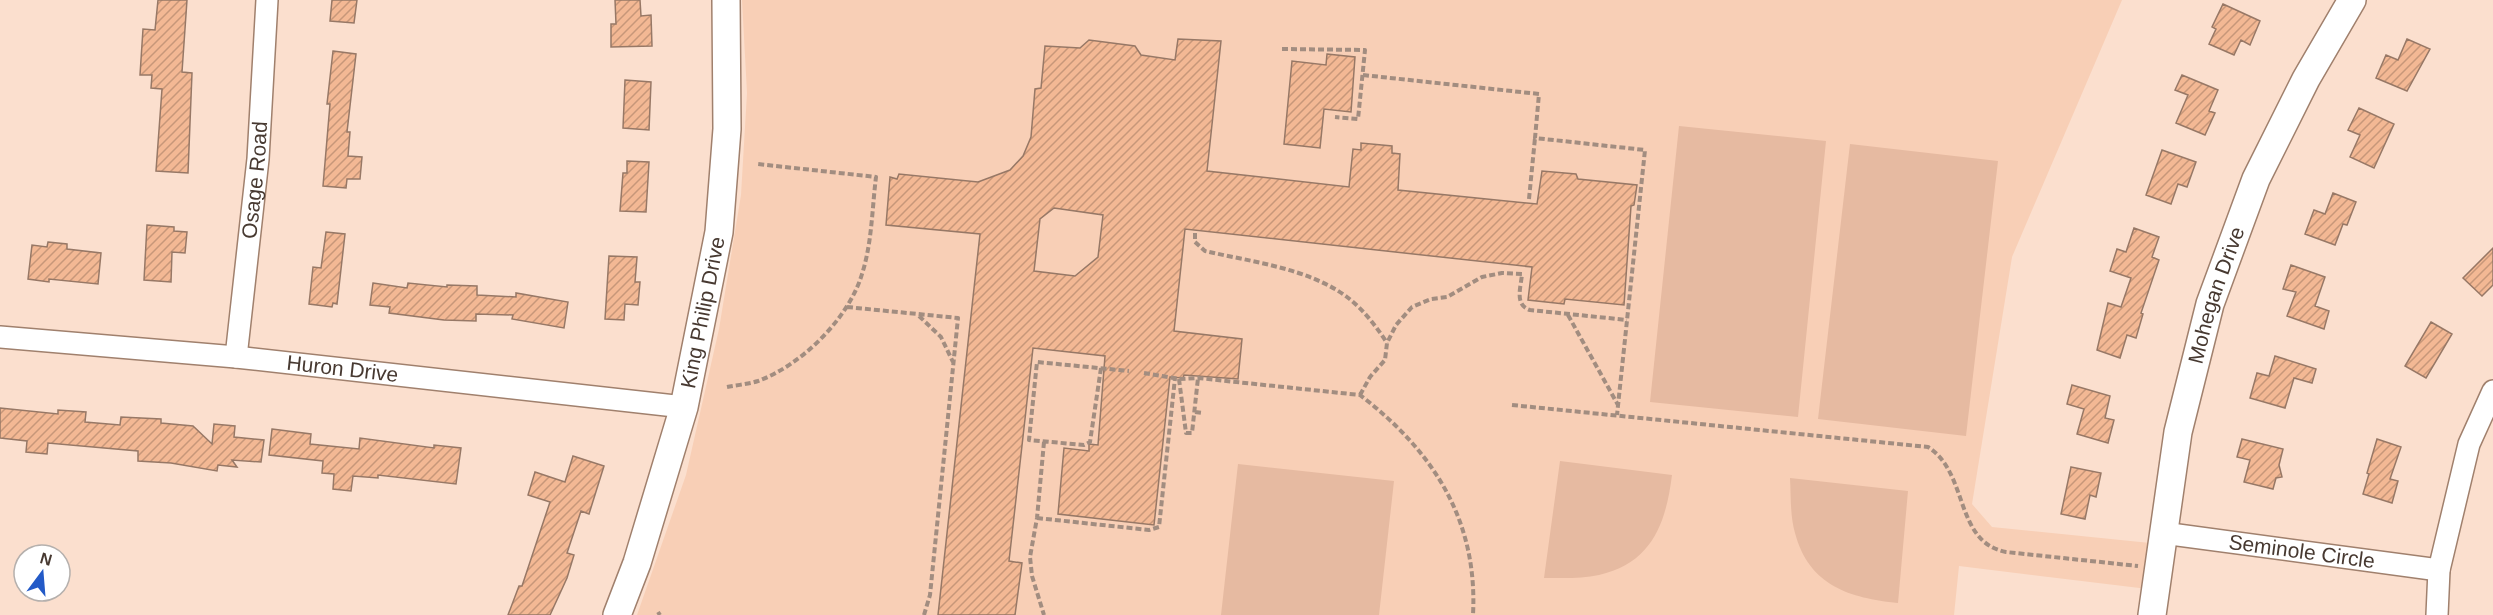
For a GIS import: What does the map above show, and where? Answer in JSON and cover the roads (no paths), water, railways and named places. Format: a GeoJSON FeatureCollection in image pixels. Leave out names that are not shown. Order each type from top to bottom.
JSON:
{"type":"FeatureCollection","features":[{"type":"Feature","properties":{"kind":"street","name":"Osage Road"},"geometry":{"type":"LineString","coordinates":[[236,357],[258,159],[267,0]]}},
{"type":"Feature","properties":{"kind":"street","name":"King Philip Drive"},"geometry":{"type":"LineString","coordinates":[[617,615],[637,563],[684,407],[719,232],[727,129],[726,0]]}},
{"type":"Feature","properties":{"kind":"street","name":"Mohegan Drive"},"geometry":{"type":"LineString","coordinates":[[2152,615],[2178,432],[2210,304],[2256,179],[2306,79],[2352,0]]}},
{"type":"Feature","properties":{"kind":"street","name":"Huron Drive"},"geometry":{"type":"LineString","coordinates":[[0,337],[236,357],[684,407]]}},
{"type":"Feature","properties":{"kind":"street"},"geometry":{"type":"LineString","coordinates":[[2437,615],[2439,570],[2469,444],[2493,391]]}},
{"type":"Feature","properties":{"kind":"street","name":"Seminole Circle"},"geometry":{"type":"LineString","coordinates":[[2163,533],[2439,570]]}}]}
